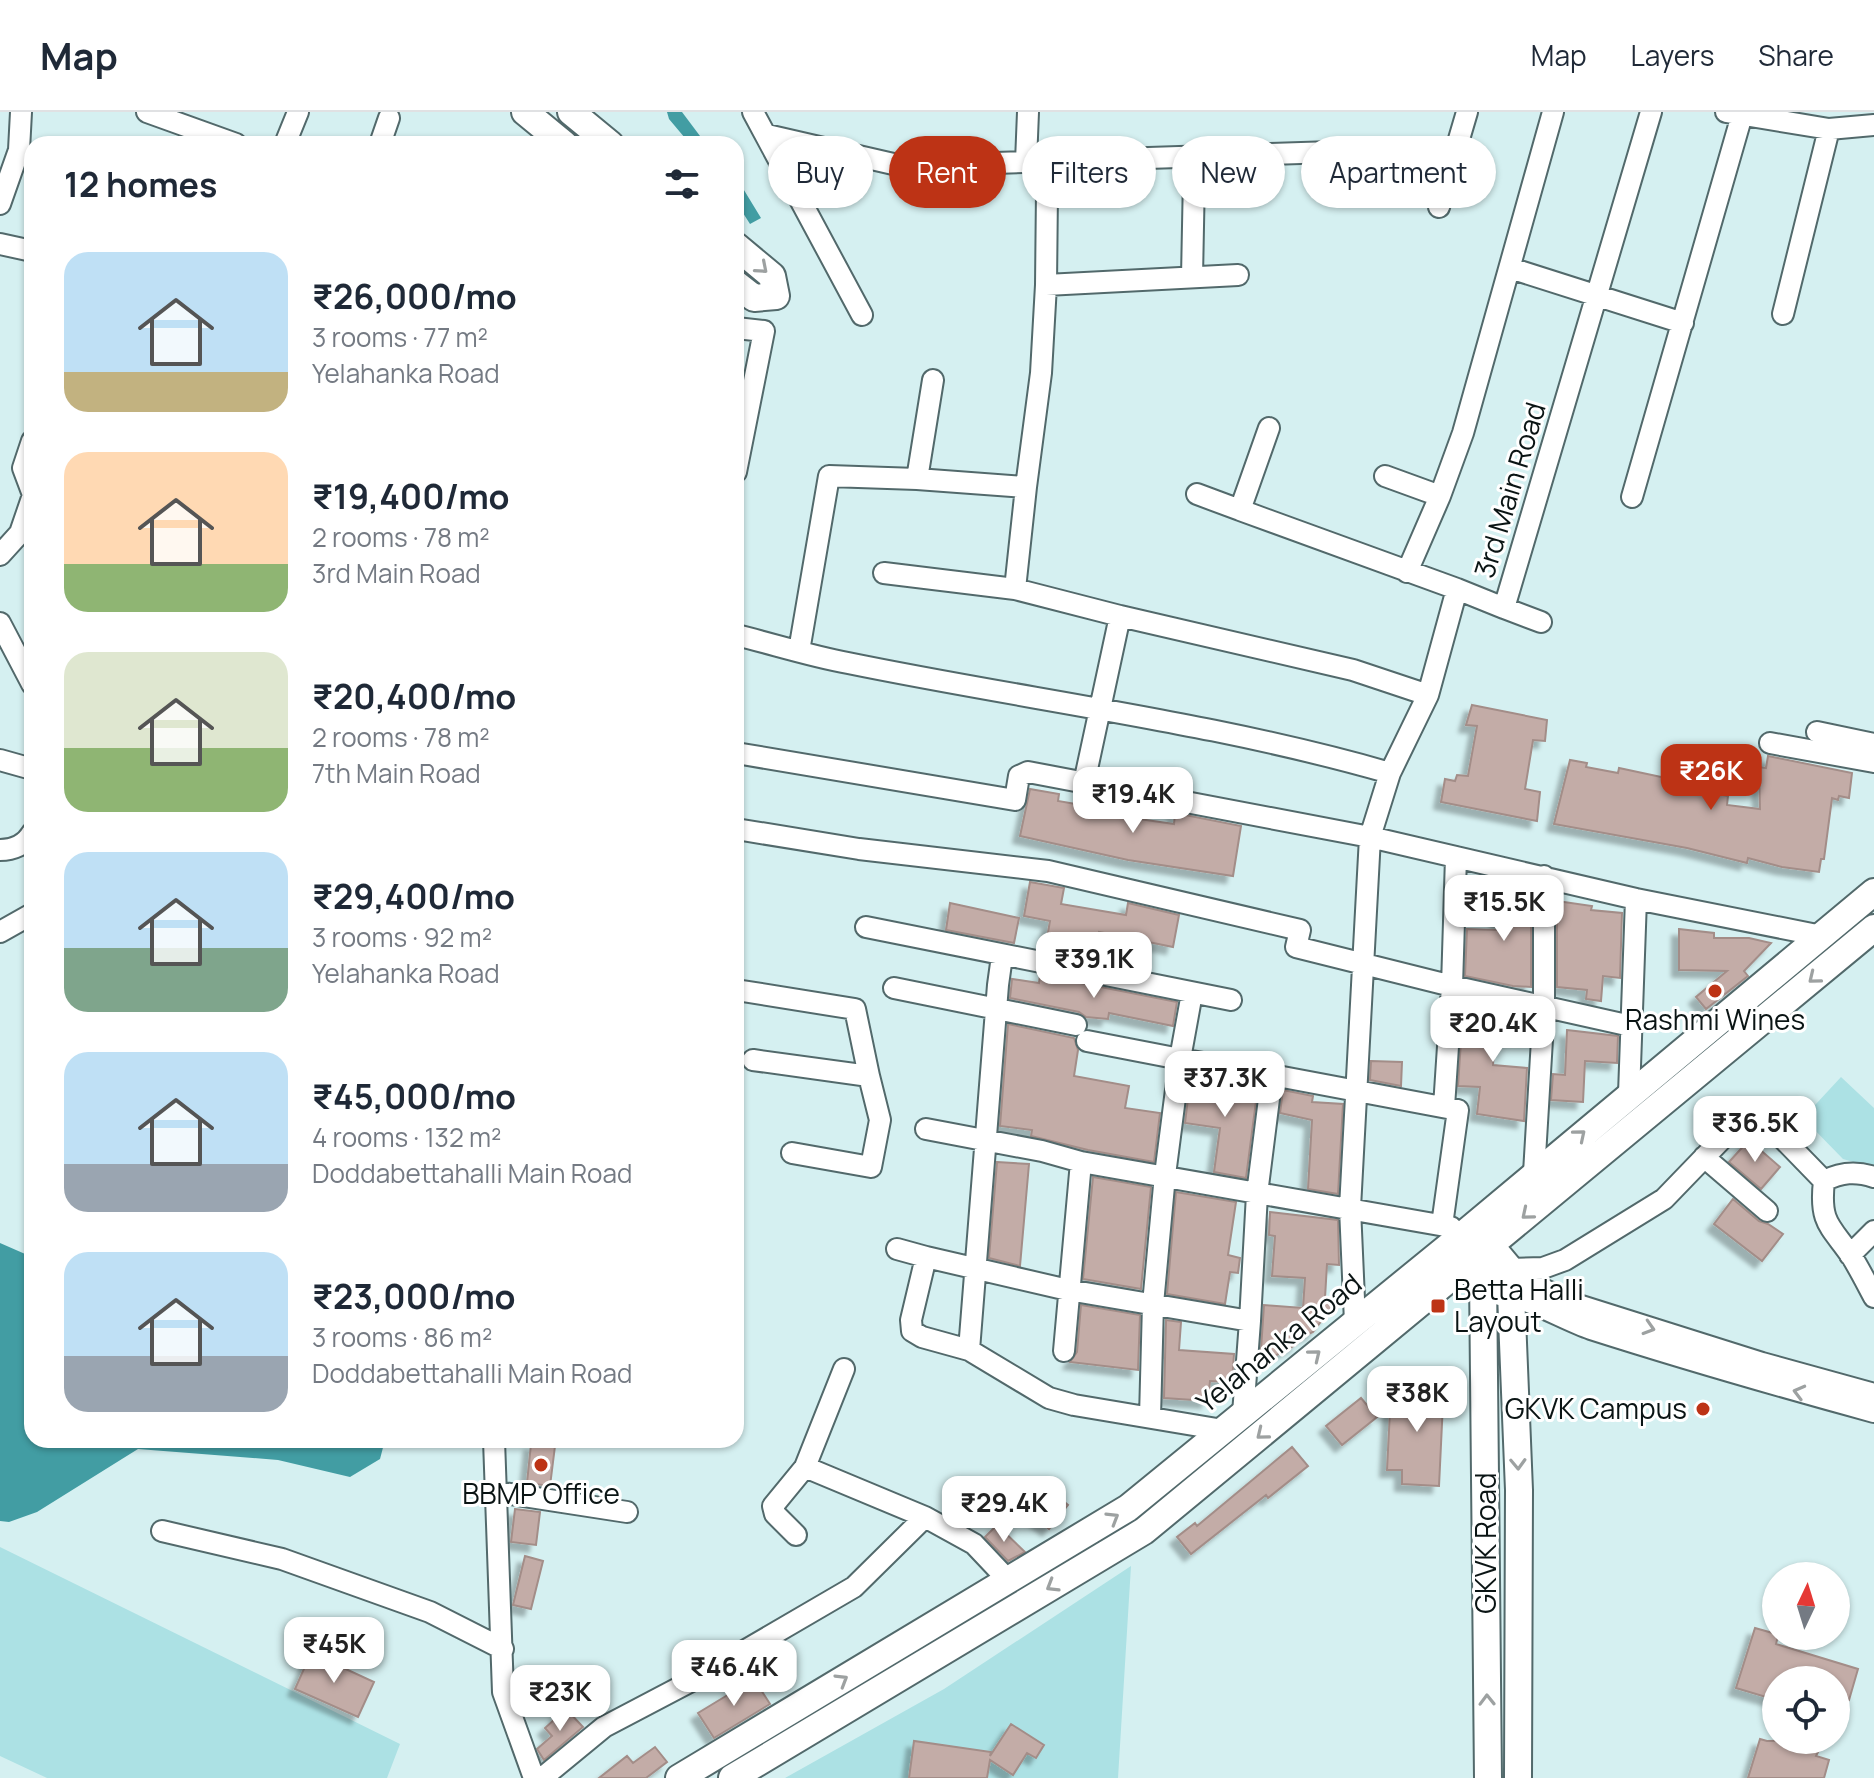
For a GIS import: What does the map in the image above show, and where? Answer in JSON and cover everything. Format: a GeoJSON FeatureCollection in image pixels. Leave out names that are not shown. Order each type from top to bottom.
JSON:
{"type":"FeatureCollection","features":[{"type":"Feature","properties":{"kind":"main road"},"geometry":{"type":"LineString","coordinates":[[525,112],[554,136]]}},
{"type":"Feature","properties":{"kind":"main road"},"geometry":{"type":"LineString","coordinates":[[571,112],[600,136]]}},
{"type":"Feature","properties":{"kind":"main road"},"geometry":{"type":"LineString","coordinates":[[744,253],[772,276],[776,296],[754,298],[744,290]]}},
{"type":"Feature","properties":{"kind":"main road","name":"Yelahanka Road"},"geometry":{"type":"LineString","coordinates":[[679,1778],[1128,1508],[1355,1322],[1470,1248],[1534,1173],[1874,892]]}},
{"type":"Feature","properties":{"kind":"main road","name":"Yelahanka Road"},"geometry":{"type":"LineString","coordinates":[[732,1778],[1144,1531],[1470,1248],[1874,928]]}},
{"type":"Feature","properties":{"kind":"main road"},"geometry":{"type":"LineString","coordinates":[[1470,1248],[1511,1279]]}},
{"type":"Feature","properties":{"kind":"main road","name":"GKVK Road"},"geometry":{"type":"LineString","coordinates":[[1470,1248],[1488,1778]]}},
{"type":"Feature","properties":{"kind":"main road","name":"GKVK Road"},"geometry":{"type":"LineString","coordinates":[[1511,1279],[1519,1490],[1518,1778]]}},
{"type":"Feature","properties":{"kind":"street"},"geometry":{"type":"LineString","coordinates":[[0,204],[10,147],[21,112]]}},
{"type":"Feature","properties":{"kind":"street"},"geometry":{"type":"LineString","coordinates":[[147,112],[197,120],[223,136]]}},
{"type":"Feature","properties":{"kind":"street"},"geometry":{"type":"LineString","coordinates":[[288,136],[298,112]]}},
{"type":"Feature","properties":{"kind":"street"},"geometry":{"type":"LineString","coordinates":[[753,112],[862,315]]}},
{"type":"Feature","properties":{"kind":"street"},"geometry":{"type":"LineString","coordinates":[[1027,136],[1028,112]]}},
{"type":"Feature","properties":{"kind":"street"},"geometry":{"type":"LineString","coordinates":[[1460,136],[1467,112]]}},
{"type":"Feature","properties":{"kind":"street"},"geometry":{"type":"LineString","coordinates":[[1407,572],[1463,433],[1553,112]]}},
{"type":"Feature","properties":{"kind":"street","name":"3rd Main Road"},"geometry":{"type":"LineString","coordinates":[[1355,1322],[1350,1208],[1370,837],[1390,773],[1428,695],[1457,589],[1504,608],[1651,112]]}},
{"type":"Feature","properties":{"kind":"street"},"geometry":{"type":"LineString","coordinates":[[1632,497],[1683,323],[1734,113],[1829,129],[1874,125]]}},
{"type":"Feature","properties":{"kind":"street"},"geometry":{"type":"LineString","coordinates":[[383,136],[389,118]]}},
{"type":"Feature","properties":{"kind":"street"},"geometry":{"type":"LineString","coordinates":[[1783,314],[1829,129]]}},
{"type":"Feature","properties":{"kind":"street"},"geometry":{"type":"LineString","coordinates":[[767,135],[902,166],[1022,162]]}},
{"type":"Feature","properties":{"kind":"street"},"geometry":{"type":"LineString","coordinates":[[1156,158],[1301,153]]}},
{"type":"Feature","properties":{"kind":"street"},"geometry":{"type":"LineString","coordinates":[[1015,589],[1041,373],[1047,208]]}},
{"type":"Feature","properties":{"kind":"street"},"geometry":{"type":"LineString","coordinates":[[1192,277],[1193,208]]}},
{"type":"Feature","properties":{"kind":"street"},"geometry":{"type":"LineString","coordinates":[[0,244],[24,249]]}},
{"type":"Feature","properties":{"kind":"street"},"geometry":{"type":"LineString","coordinates":[[1510,268],[1683,323]]}},
{"type":"Feature","properties":{"kind":"street"},"geometry":{"type":"LineString","coordinates":[[1046,285],[1238,275]]}},
{"type":"Feature","properties":{"kind":"street"},"geometry":{"type":"LineString","coordinates":[[744,329],[764,331],[744,432]]}},
{"type":"Feature","properties":{"kind":"street"},"geometry":{"type":"LineString","coordinates":[[917,479],[933,380]]}},
{"type":"Feature","properties":{"kind":"street"},"geometry":{"type":"LineString","coordinates":[[1240,510],[1269,428]]}},
{"type":"Feature","properties":{"kind":"street"},"geometry":{"type":"LineString","coordinates":[[799,651],[829,476],[1026,487]]}},
{"type":"Feature","properties":{"kind":"street"},"geometry":{"type":"LineString","coordinates":[[1385,476],[1440,496]]}},
{"type":"Feature","properties":{"kind":"street"},"geometry":{"type":"LineString","coordinates":[[1197,494],[1457,589]]}},
{"type":"Feature","properties":{"kind":"street"},"geometry":{"type":"LineString","coordinates":[[0,555],[20,533],[24,521]]}},
{"type":"Feature","properties":{"kind":"street"},"geometry":{"type":"LineString","coordinates":[[884,573],[1015,589],[1353,670],[1428,695]]}},
{"type":"Feature","properties":{"kind":"street"},"geometry":{"type":"LineString","coordinates":[[1504,608],[1541,622]]}},
{"type":"Feature","properties":{"kind":"street"},"geometry":{"type":"LineString","coordinates":[[1084,783],[1120,616]]}},
{"type":"Feature","properties":{"kind":"street"},"geometry":{"type":"LineString","coordinates":[[0,623],[24,662]]}},
{"type":"Feature","properties":{"kind":"street"},"geometry":{"type":"LineString","coordinates":[[744,637],[846,663],[1325,754],[1390,773]]}},
{"type":"Feature","properties":{"kind":"street"},"geometry":{"type":"LineString","coordinates":[[1817,732],[1874,744]]}},
{"type":"Feature","properties":{"kind":"street"},"geometry":{"type":"LineString","coordinates":[[1770,743],[1874,762]]}},
{"type":"Feature","properties":{"kind":"street"},"geometry":{"type":"LineString","coordinates":[[744,754],[1015,800],[1019,776],[1023,772],[1370,837],[1636,899],[1822,936]]}},
{"type":"Feature","properties":{"kind":"street"},"geometry":{"type":"LineString","coordinates":[[0,760],[24,767]]}},
{"type":"Feature","properties":{"kind":"street"},"geometry":{"type":"LineString","coordinates":[[744,830],[859,849],[1048,871],[1300,930],[1296,947],[1631,1026]]}},
{"type":"Feature","properties":{"kind":"street"},"geometry":{"type":"LineString","coordinates":[[0,850],[11,850],[24,842]]}},
{"type":"Feature","properties":{"kind":"street"},"geometry":{"type":"LineString","coordinates":[[1444,1107],[1456,857]]}},
{"type":"Feature","properties":{"kind":"street"},"geometry":{"type":"LineString","coordinates":[[1534,1173],[1544,1006],[1544,876]]}},
{"type":"Feature","properties":{"kind":"street"},"geometry":{"type":"LineString","coordinates":[[1629,1094],[1636,899]]}},
{"type":"Feature","properties":{"kind":"street"},"geometry":{"type":"LineString","coordinates":[[0,932],[24,918]]}},
{"type":"Feature","properties":{"kind":"street"},"geometry":{"type":"LineString","coordinates":[[866,927],[1231,1000]]}},
{"type":"Feature","properties":{"kind":"street"},"geometry":{"type":"LineString","coordinates":[[969,1350],[1002,956]]}},
{"type":"Feature","properties":{"kind":"street"},"geometry":{"type":"LineString","coordinates":[[894,988],[997,1007],[1180,1059],[1458,1110],[1470,1248]]}},
{"type":"Feature","properties":{"kind":"street"},"geometry":{"type":"LineString","coordinates":[[744,991],[855,1009],[880,1120],[871,1167],[792,1153]]}},
{"type":"Feature","properties":{"kind":"street"},"geometry":{"type":"LineString","coordinates":[[1150,1417],[1153,1304],[1165,1175],[1192,993]]}},
{"type":"Feature","properties":{"kind":"street"},"geometry":{"type":"LineString","coordinates":[[753,1060],[869,1076]]}},
{"type":"Feature","properties":{"kind":"street"},"geometry":{"type":"LineString","coordinates":[[926,1257],[911,1320],[912,1331],[922,1337],[969,1350],[1049,1398],[1074,1405],[1150,1417],[1233,1422],[1250,1321],[1257,1194],[1272,1075]]}},
{"type":"Feature","properties":{"kind":"street"},"geometry":{"type":"LineString","coordinates":[[1511,1279],[1565,1260],[1664,1199],[1748,1112],[1758,1113],[1824,1181],[1823,1208],[1827,1221],[1874,1297]]}},
{"type":"Feature","properties":{"kind":"street"},"geometry":{"type":"LineString","coordinates":[[926,1129],[985,1139],[1081,1162],[1350,1208],[1470,1248],[1567,1321],[1707,1367],[1874,1412]]}},
{"type":"Feature","properties":{"kind":"street"},"geometry":{"type":"LineString","coordinates":[[1704,1157],[1767,1211]]}},
{"type":"Feature","properties":{"kind":"street"},"geometry":{"type":"LineString","coordinates":[[1064,1351],[1081,1162]]}},
{"type":"Feature","properties":{"kind":"street"},"geometry":{"type":"LineString","coordinates":[[1824,1181],[1851,1173],[1874,1177]]}},
{"type":"Feature","properties":{"kind":"street"},"geometry":{"type":"LineString","coordinates":[[1850,1255],[1874,1231]]}},
{"type":"Feature","properties":{"kind":"street"},"geometry":{"type":"LineString","coordinates":[[897,1249],[1068,1290],[1250,1321]]}},
{"type":"Feature","properties":{"kind":"street"},"geometry":{"type":"LineString","coordinates":[[1511,1279],[1575,1304],[1762,1363],[1874,1394]]}},
{"type":"Feature","properties":{"kind":"street"},"geometry":{"type":"LineString","coordinates":[[796,1535],[775,1514],[773,1506],[805,1467],[844,1369]]}},
{"type":"Feature","properties":{"kind":"street"},"geometry":{"type":"LineString","coordinates":[[494,1448],[503,1692],[534,1778]]}},
{"type":"Feature","properties":{"kind":"street"},"geometry":{"type":"LineString","coordinates":[[805,1467],[925,1517],[974,1544],[1008,1580]]}},
{"type":"Feature","properties":{"kind":"street"},"geometry":{"type":"LineString","coordinates":[[497,1492],[627,1512]]}},
{"type":"Feature","properties":{"kind":"street"},"geometry":{"type":"LineString","coordinates":[[542,1778],[604,1727],[703,1675],[854,1587],[925,1517]]}},
{"type":"Feature","properties":{"kind":"street"},"geometry":{"type":"LineString","coordinates":[[162,1531],[282,1559],[430,1612],[503,1649]]}},
{"type":"Feature","properties":{"kind":"shaded area"},"geometry":{"type":"Polygon","coordinates":[[[667,112],[682,112],[700,136],[683,136],[667,112]]]}},
{"type":"Feature","properties":{"kind":"shaded area"},"geometry":{"type":"Polygon","coordinates":[[[744,190],[761,218],[750,224],[744,215],[744,190]]]}},
{"type":"Feature","properties":{"kind":"shaded area"},"geometry":{"type":"Polygon","coordinates":[[[1841,1077],[1874,1108],[1874,1168],[1843,1159],[1803,1118],[1841,1077]]]}},
{"type":"Feature","properties":{"kind":"shaded area"},"geometry":{"type":"Polygon","coordinates":[[[0,1243],[24,1254],[24,1448],[383,1448],[380,1459],[350,1477],[278,1460],[138,1449],[37,1512],[9,1522],[0,1521],[0,1243]]]}},
{"type":"Feature","properties":{"kind":"shaded area"},"geometry":{"type":"Polygon","coordinates":[[[0,1547],[400,1744],[387,1778],[47,1778],[0,1756],[0,1547]]]}},
{"type":"Feature","properties":{"kind":"shaded area"},"geometry":{"type":"Polygon","coordinates":[[[1131,1566],[1118,1778],[785,1778],[944,1689],[1131,1566]]]}},
{"type":"Feature","properties":{"kind":"building"},"geometry":{"type":"Polygon","coordinates":[[[1472,705],[1547,720],[1545,741],[1533,740],[1525,789],[1540,792],[1537,821],[1441,802],[1445,779],[1455,781],[1457,775],[1468,776],[1477,726],[1466,725],[1472,705]]]}},
{"type":"Feature","properties":{"kind":"building"},"geometry":{"type":"Polygon","coordinates":[[[1768,756],[1852,773],[1849,798],[1832,798],[1824,859],[1821,859],[1819,872],[1748,858],[1747,863],[1687,848],[1554,824],[1570,760],[1587,763],[1586,767],[1618,773],[1619,768],[1680,781],[1679,786],[1728,796],[1727,805],[1760,809],[1759,767],[1766,768],[1768,756]]]}},
{"type":"Feature","properties":{"kind":"building"},"geometry":{"type":"Polygon","coordinates":[[[1030,789],[1059,794],[1058,801],[1099,808],[1100,803],[1134,808],[1132,818],[1174,824],[1175,813],[1241,826],[1233,876],[1128,860],[1020,836],[1030,789]]]}},
{"type":"Feature","properties":{"kind":"building"},"geometry":{"type":"Polygon","coordinates":[[[1030,882],[1064,888],[1061,904],[1126,915],[1128,903],[1179,915],[1173,947],[1099,932],[1094,959],[1045,949],[1050,921],[1024,916],[1030,882]]]}},
{"type":"Feature","properties":{"kind":"building"},"geometry":{"type":"Polygon","coordinates":[[[1499,887],[1531,888],[1531,987],[1465,976],[1467,929],[1497,930],[1499,887]]]}},
{"type":"Feature","properties":{"kind":"building"},"geometry":{"type":"Polygon","coordinates":[[[1557,901],[1592,906],[1591,910],[1622,913],[1620,978],[1603,976],[1601,1001],[1586,999],[1587,990],[1557,987],[1557,901]]]}},
{"type":"Feature","properties":{"kind":"building"},"geometry":{"type":"Polygon","coordinates":[[[950,903],[1019,918],[1014,943],[946,930],[950,903]]]}},
{"type":"Feature","properties":{"kind":"building"},"geometry":{"type":"Polygon","coordinates":[[[1679,929],[1714,933],[1714,938],[1749,938],[1771,943],[1744,971],[1748,976],[1706,1009],[1696,997],[1727,971],[1679,970],[1679,929]]]}},
{"type":"Feature","properties":{"kind":"building"},"geometry":{"type":"Polygon","coordinates":[[[1040,975],[1177,1002],[1173,1026],[1109,1013],[1108,1019],[1086,1017],[1079,1012],[1010,998],[1012,979],[1039,983],[1040,975]]]}},
{"type":"Feature","properties":{"kind":"building"},"geometry":{"type":"Polygon","coordinates":[[[1463,1011],[1530,1017],[1529,1037],[1495,1035],[1493,1065],[1527,1068],[1524,1121],[1477,1114],[1480,1087],[1458,1086],[1463,1011]]]}},
{"type":"Feature","properties":{"kind":"building"},"geometry":{"type":"Polygon","coordinates":[[[1008,1024],[1074,1038],[1078,1050],[1074,1076],[1129,1086],[1125,1108],[1160,1113],[1154,1162],[1031,1136],[1032,1130],[1000,1126],[1008,1024]]]}},
{"type":"Feature","properties":{"kind":"building"},"geometry":{"type":"Polygon","coordinates":[[[1567,1030],[1618,1036],[1617,1063],[1585,1061],[1583,1102],[1551,1100],[1553,1074],[1565,1075],[1567,1030]]]}},
{"type":"Feature","properties":{"kind":"building"},"geometry":{"type":"Polygon","coordinates":[[[1371,1061],[1402,1062],[1401,1086],[1370,1080],[1371,1061]]]}},
{"type":"Feature","properties":{"kind":"building"},"geometry":{"type":"Polygon","coordinates":[[[1191,1074],[1258,1086],[1246,1178],[1214,1172],[1220,1128],[1185,1123],[1191,1074]]]}},
{"type":"Feature","properties":{"kind":"building"},"geometry":{"type":"Polygon","coordinates":[[[1283,1090],[1313,1096],[1312,1102],[1343,1104],[1338,1194],[1308,1189],[1312,1120],[1280,1113],[1283,1090]]]}},
{"type":"Feature","properties":{"kind":"building"},"geometry":{"type":"Polygon","coordinates":[[[1749,1140],[1780,1167],[1761,1189],[1729,1162],[1749,1140]]]}},
{"type":"Feature","properties":{"kind":"building"},"geometry":{"type":"Polygon","coordinates":[[[997,1162],[1029,1164],[1020,1266],[989,1258],[997,1162]]]}},
{"type":"Feature","properties":{"kind":"building"},"geometry":{"type":"Polygon","coordinates":[[[1093,1177],[1151,1187],[1141,1289],[1083,1279],[1093,1177]]]}},
{"type":"Feature","properties":{"kind":"building"},"geometry":{"type":"Polygon","coordinates":[[[1176,1192],[1236,1202],[1228,1255],[1240,1258],[1238,1273],[1230,1272],[1225,1304],[1167,1294],[1176,1192]]]}},
{"type":"Feature","properties":{"kind":"building"},"geometry":{"type":"Polygon","coordinates":[[[1733,1199],[1759,1221],[1783,1234],[1762,1261],[1714,1224],[1733,1199]]]}},
{"type":"Feature","properties":{"kind":"building"},"geometry":{"type":"Polygon","coordinates":[[[1270,1212],[1338,1220],[1339,1265],[1327,1264],[1325,1298],[1338,1299],[1313,1332],[1260,1364],[1264,1305],[1303,1308],[1305,1278],[1272,1276],[1275,1236],[1269,1235],[1270,1212]]]}},
{"type":"Feature","properties":{"kind":"building"},"geometry":{"type":"Polygon","coordinates":[[[1081,1305],[1140,1315],[1138,1370],[1070,1362],[1077,1352],[1081,1305]]]}},
{"type":"Feature","properties":{"kind":"building"},"geometry":{"type":"Polygon","coordinates":[[[1166,1320],[1181,1322],[1179,1350],[1234,1354],[1232,1382],[1210,1381],[1208,1401],[1164,1398],[1166,1320]]]}},
{"type":"Feature","properties":{"kind":"building"},"geometry":{"type":"Polygon","coordinates":[[[1419,1380],[1444,1382],[1439,1486],[1402,1484],[1402,1470],[1387,1470],[1391,1391],[1418,1393],[1419,1380]]]}},
{"type":"Feature","properties":{"kind":"building"},"geometry":{"type":"Polygon","coordinates":[[[1361,1398],[1377,1417],[1342,1445],[1326,1426],[1361,1398]]]}},
{"type":"Feature","properties":{"kind":"building"},"geometry":{"type":"Polygon","coordinates":[[[1292,1447],[1308,1466],[1191,1554],[1177,1537],[1195,1523],[1197,1526],[1292,1447]]]}},
{"type":"Feature","properties":{"kind":"building","name":"BBMP Office"},"geometry":{"type":"Polygon","coordinates":[[[531,1448],[555,1448],[550,1486],[527,1483],[531,1448]]]}},
{"type":"Feature","properties":{"kind":"building"},"geometry":{"type":"Polygon","coordinates":[[[1046,1487],[1068,1505],[1049,1529],[1027,1511],[1046,1487]]]}},
{"type":"Feature","properties":{"kind":"building"},"geometry":{"type":"Polygon","coordinates":[[[515,1509],[540,1512],[536,1545],[511,1542],[515,1509]]]}},
{"type":"Feature","properties":{"kind":"building"},"geometry":{"type":"Polygon","coordinates":[[[997,1525],[1025,1552],[1008,1561],[985,1537],[997,1525]]]}},
{"type":"Feature","properties":{"kind":"building"},"geometry":{"type":"Polygon","coordinates":[[[525,1556],[543,1561],[531,1609],[513,1605],[525,1556]]]}},
{"type":"Feature","properties":{"kind":"building"},"geometry":{"type":"Polygon","coordinates":[[[1755,1628],[1762,1630],[1762,1650],[1796,1650],[1848,1666],[1762,1666],[1762,1696],[1736,1688],[1755,1628]]]}},
{"type":"Feature","properties":{"kind":"building"},"geometry":{"type":"Polygon","coordinates":[[[311,1653],[374,1682],[358,1717],[295,1689],[311,1653]]]}},
{"type":"Feature","properties":{"kind":"building"},"geometry":{"type":"Polygon","coordinates":[[[1850,1667],[1858,1669],[1850,1697],[1850,1667]]]}},
{"type":"Feature","properties":{"kind":"building"},"geometry":{"type":"Polygon","coordinates":[[[754,1679],[770,1704],[714,1738],[698,1713],[754,1679]]]}},
{"type":"Feature","properties":{"kind":"building"},"geometry":{"type":"Polygon","coordinates":[[[566,1709],[583,1727],[544,1760],[537,1749],[552,1736],[545,1728],[566,1709]]]}},
{"type":"Feature","properties":{"kind":"building"},"geometry":{"type":"Polygon","coordinates":[[[1011,1724],[1044,1745],[1036,1758],[1027,1753],[1013,1775],[990,1760],[987,1778],[909,1778],[914,1741],[991,1752],[990,1756],[1011,1724]]]}},
{"type":"Feature","properties":{"kind":"building"},"geometry":{"type":"Polygon","coordinates":[[[1760,1739],[1762,1754],[1817,1754],[1829,1760],[1824,1778],[1748,1778],[1760,1739]]]}},
{"type":"Feature","properties":{"kind":"building"},"geometry":{"type":"Polygon","coordinates":[[[655,1747],[667,1762],[646,1778],[599,1778],[627,1756],[633,1763],[655,1747]]]}},
{"type":"Feature","properties":{"kind":"place","name":"Rashmi Wines"},"geometry":{"type":"Point","coordinates":[1715,991]}},
{"type":"Feature","properties":{"kind":"place","name":"Betta Halli Layout"},"geometry":{"type":"Point","coordinates":[1438,1306]}},
{"type":"Feature","properties":{"kind":"place","name":"GKVK Campus"},"geometry":{"type":"Point","coordinates":[1703,1409]}},
{"type":"Feature","properties":{"kind":"place","name":"BBMP Office"},"geometry":{"type":"Point","coordinates":[541,1465]}}]}
